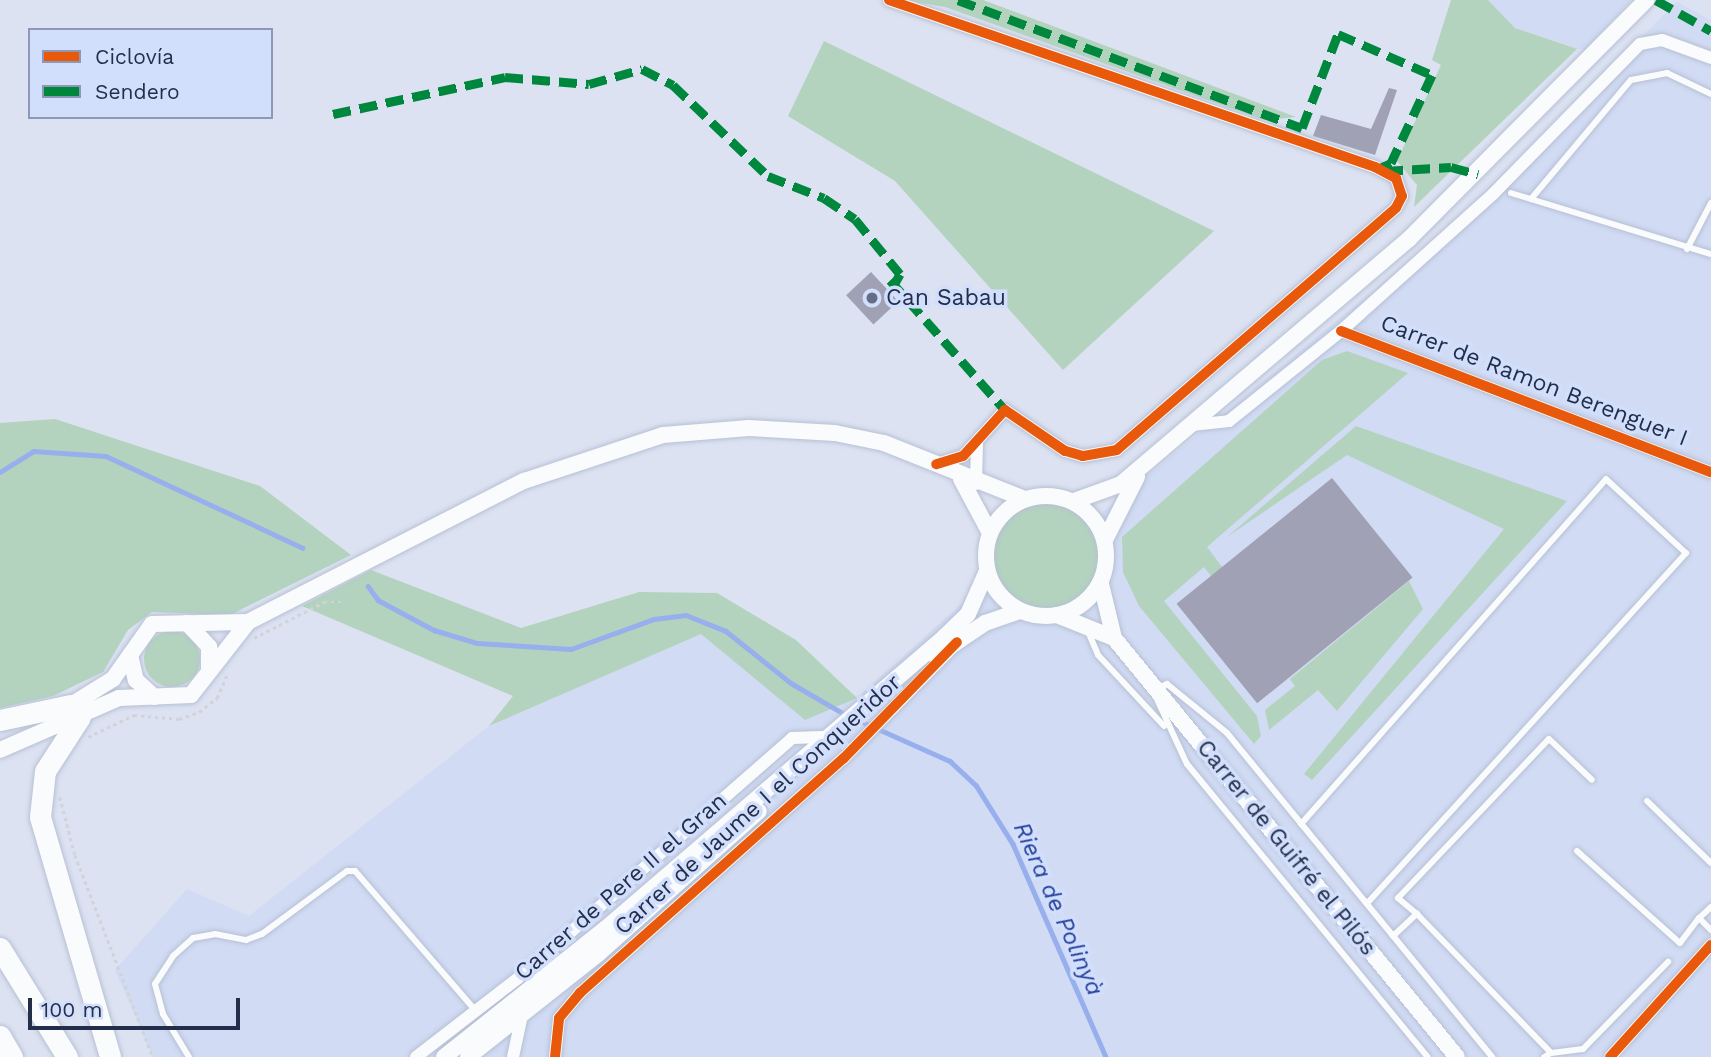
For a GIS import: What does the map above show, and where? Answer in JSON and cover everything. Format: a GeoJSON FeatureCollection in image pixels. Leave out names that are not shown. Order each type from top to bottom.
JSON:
{"type":"FeatureCollection","features":[{"type":"Feature","properties":{"kind":"highway"},"geometry":{"type":"LineString","coordinates":[[0,720],[75,711]]}},
{"type":"Feature","properties":{"kind":"highway"},"geometry":{"type":"LineString","coordinates":[[75,711],[45,771],[40,817],[110,1057]]}},
{"type":"Feature","properties":{"kind":"highway"},"geometry":{"type":"LineString","coordinates":[[0,948],[67,1057]]}},
{"type":"Feature","properties":{"kind":"highway"},"geometry":{"type":"LineString","coordinates":[[0,1036],[12,1057]]}},
{"type":"Feature","properties":{"kind":"main road"},"geometry":{"type":"LineString","coordinates":[[0,750],[75,711],[119,698],[191,695],[248,622],[524,481],[663,435],[749,428],[825,432],[884,443],[976,484],[1025,499],[1074,501],[1112,490],[1192,425],[1444,207],[1646,0]]}},
{"type":"Feature","properties":{"kind":"main road"},"geometry":{"type":"LineString","coordinates":[[1057,615],[1081,605],[1101,584],[1105,540],[1146,464]]}},
{"type":"Feature","properties":{"kind":"main road"},"geometry":{"type":"LineString","coordinates":[[866,709],[968,614],[987,570],[990,533],[960,477]]}},
{"type":"Feature","properties":{"kind":"main road"},"geometry":{"type":"LineString","coordinates":[[990,533],[1025,499]]}},
{"type":"Feature","properties":{"kind":"main road"},"geometry":{"type":"LineString","coordinates":[[1074,501],[1105,540]]}},
{"type":"Feature","properties":{"kind":"main road"},"geometry":{"type":"LineString","coordinates":[[987,570],[999,594],[1020,611]]}},
{"type":"Feature","properties":{"kind":"main road","name":"Carrer de Guifré el Pilós"},"geometry":{"type":"LineString","coordinates":[[1101,584],[1114,638],[1457,1057]]}},
{"type":"Feature","properties":{"kind":"main road"},"geometry":{"type":"LineString","coordinates":[[444,1057],[866,709],[957,642],[1020,611],[1057,615],[1114,638]]}},
{"type":"Feature","properties":{"kind":"main road"},"geometry":{"type":"LineString","coordinates":[[75,711],[113,679],[152,624],[179,620],[248,622]]}},
{"type":"Feature","properties":{"kind":"main road"},"geometry":{"type":"LineString","coordinates":[[179,620],[202,634],[208,674]]}},
{"type":"Feature","properties":{"kind":"main road"},"geometry":{"type":"LineString","coordinates":[[130,655],[136,680],[154,697]]}},
{"type":"Feature","properties":{"kind":"main road"},"geometry":{"type":"LineString","coordinates":[[468,1057],[685,879],[838,732]]}},
{"type":"Feature","properties":{"kind":"street"},"geometry":{"type":"LineString","coordinates":[[889,0],[1375,167],[1396,178],[1402,196],[1396,208],[1117,450],[1083,456],[1065,451],[1004,410],[963,456],[936,464]]}},
{"type":"Feature","properties":{"kind":"street"},"geometry":{"type":"LineString","coordinates":[[1192,425],[1229,421],[1341,331],[1493,194],[1616,63],[1651,40],[1711,58]]}},
{"type":"Feature","properties":{"kind":"street","name":"Carrer de Ramon Berenguer I"},"geometry":{"type":"LineString","coordinates":[[1341,331],[1711,472]]}},
{"type":"Feature","properties":{"kind":"street"},"geometry":{"type":"LineString","coordinates":[[976,484],[978,441]]}},
{"type":"Feature","properties":{"kind":"street","name":"Carrer de Jaume I el Conqueridor"},"geometry":{"type":"LineString","coordinates":[[555,1057],[559,1018],[580,993],[843,759],[957,642]]}},
{"type":"Feature","properties":{"kind":"street","name":"Carrer de Pere II el Gran"},"geometry":{"type":"LineString","coordinates":[[416,1057],[476,1011],[792,738],[804,733],[838,732]]}},
{"type":"Feature","properties":{"kind":"street"},"geometry":{"type":"LineString","coordinates":[[1610,1057],[1711,945]]}},
{"type":"Feature","properties":{"kind":"street"},"geometry":{"type":"LineString","coordinates":[[513,1057],[522,1015]]}},
{"type":"Feature","properties":{"kind":"lane"},"geometry":{"type":"LineString","coordinates":[[1531,199],[1631,80],[1667,73],[1711,94]]}},
{"type":"Feature","properties":{"kind":"lane"},"geometry":{"type":"LineString","coordinates":[[1511,192],[1687,249],[1711,254]]}},
{"type":"Feature","properties":{"kind":"lane"},"geometry":{"type":"LineString","coordinates":[[1687,249],[1711,204]]}},
{"type":"Feature","properties":{"kind":"lane"},"geometry":{"type":"LineString","coordinates":[[1301,824],[1606,479],[1686,553],[1367,903]]}},
{"type":"Feature","properties":{"kind":"lane"},"geometry":{"type":"LineString","coordinates":[[1086,628],[1098,656],[1146,713],[1166,727]]}},
{"type":"Feature","properties":{"kind":"lane"},"geometry":{"type":"LineString","coordinates":[[1428,1057],[1187,764],[1166,727],[1155,689],[1167,684],[1227,733],[1492,1057]]}},
{"type":"Feature","properties":{"kind":"lane"},"geometry":{"type":"LineString","coordinates":[[1592,780],[1549,739],[1398,898],[1417,914],[1548,1055],[1583,1049],[1668,962]]}},
{"type":"Feature","properties":{"kind":"lane"},"geometry":{"type":"LineString","coordinates":[[1647,801],[1711,863]]}},
{"type":"Feature","properties":{"kind":"lane"},"geometry":{"type":"LineString","coordinates":[[1577,851],[1680,943],[1711,907]]}},
{"type":"Feature","properties":{"kind":"lane"},"geometry":{"type":"LineString","coordinates":[[188,1057],[163,1014],[155,984],[173,956],[193,938],[215,933],[246,940],[262,934],[333,875],[346,871],[355,871],[476,1011]]}},
{"type":"Feature","properties":{"kind":"lane"},"geometry":{"type":"LineString","coordinates":[[1394,936],[1417,914]]}},
{"type":"Feature","properties":{"kind":"lane"},"geometry":{"type":"LineString","coordinates":[[1699,918],[1711,930]]}},
{"type":"Feature","properties":{"kind":"path"},"geometry":{"type":"LineString","coordinates":[[243,646],[324,602],[341,602]]}},
{"type":"Feature","properties":{"kind":"path"},"geometry":{"type":"LineString","coordinates":[[85,739],[134,715],[179,719],[199,712],[218,698],[230,664]]}},
{"type":"Feature","properties":{"kind":"path"},"geometry":{"type":"LineString","coordinates":[[60,792],[75,855],[153,1057]]}},
{"type":"Feature","properties":{"kind":"shaded area"},"geometry":{"type":"Polygon","coordinates":[[[1488,0],[1631,0],[1586,49],[1577,49],[1515,28],[1488,0]]]}},
{"type":"Feature","properties":{"kind":"shaded area"},"geometry":{"type":"Polygon","coordinates":[[[1677,2],[1711,20],[1711,1057],[153,1057],[115,970],[187,889],[249,916],[489,726],[701,633],[804,719],[857,698],[959,606],[1087,525],[1435,240],[1677,2]]]}},
{"type":"Feature","properties":{"kind":"green space"},"geometry":{"type":"Polygon","coordinates":[[[905,0],[983,0],[1296,117],[1264,120],[945,7],[905,0]]]}},
{"type":"Feature","properties":{"kind":"green space"},"geometry":{"type":"Polygon","coordinates":[[[1451,0],[1488,0],[1515,28],[1577,49],[1414,207],[1417,185],[1397,161],[1441,65],[1432,60],[1451,0]]]}},
{"type":"Feature","properties":{"kind":"green space"},"geometry":{"type":"Polygon","coordinates":[[[824,41],[1214,231],[1063,370],[895,181],[788,116],[824,41]]]}},
{"type":"Feature","properties":{"kind":"green space"},"geometry":{"type":"Polygon","coordinates":[[[1347,351],[1408,373],[1207,547],[1223,568],[1212,577],[1204,567],[1164,601],[1257,716],[1261,736],[1254,744],[1139,606],[1123,572],[1122,537],[1322,360],[1347,351]]]}},
{"type":"Feature","properties":{"kind":"green space"},"geometry":{"type":"Polygon","coordinates":[[[55,419],[260,486],[351,555],[230,615],[152,612],[128,630],[103,672],[53,696],[0,708],[0,423],[55,419]]]}},
{"type":"Feature","properties":{"kind":"green space"},"geometry":{"type":"Polygon","coordinates":[[[1356,426],[1567,501],[1312,780],[1304,774],[1504,529],[1347,455],[1227,537],[1356,426]]]}},
{"type":"Feature","properties":{"kind":"green space"},"geometry":{"type":"Polygon","coordinates":[[[1046,496],[1069,500],[1089,513],[1102,533],[1106,556],[1102,579],[1089,599],[1069,612],[1046,616],[1023,612],[1003,599],[990,579],[986,556],[990,533],[1003,513],[1023,500],[1046,496]]]}},
{"type":"Feature","properties":{"kind":"green space"},"geometry":{"type":"Polygon","coordinates":[[[371,570],[521,628],[639,592],[717,593],[796,640],[857,698],[805,720],[701,634],[489,726],[513,696],[302,606],[371,570]]]}},
{"type":"Feature","properties":{"kind":"green space"},"geometry":{"type":"Polygon","coordinates":[[[1409,581],[1423,609],[1337,711],[1318,690],[1269,730],[1265,710],[1295,686],[1290,679],[1409,581]]]}},
{"type":"Feature","properties":{"kind":"green space"},"geometry":{"type":"Polygon","coordinates":[[[166,631],[178,631],[188,635],[196,643],[200,659],[196,675],[188,683],[178,687],[166,687],[156,683],[148,675],[144,665],[144,653],[148,643],[156,635],[166,631]]]}},
{"type":"Feature","properties":{"kind":"building"},"geometry":{"type":"Polygon","coordinates":[[[1389,88],[1397,90],[1375,155],[1313,136],[1321,115],[1371,129],[1389,88]]]}},
{"type":"Feature","properties":{"kind":"building","name":"Can Sabau"},"geometry":{"type":"Polygon","coordinates":[[[871,272],[898,301],[873,324],[846,295],[871,272]]]}},
{"type":"Feature","properties":{"kind":"building"},"geometry":{"type":"Polygon","coordinates":[[[1332,478],[1413,577],[1257,703],[1177,604],[1332,478]]]}},
{"type":"Feature","properties":{"kind":"waterway","name":"Riera de Polinyà"},"geometry":{"type":"LineString","coordinates":[[0,472],[33,451],[106,456],[303,548]]}},
{"type":"Feature","properties":{"kind":"waterway","name":"Riera de Polinyà"},"geometry":{"type":"LineString","coordinates":[[368,586],[378,600],[434,630],[477,643],[571,649],[654,619],[686,615],[726,631],[791,683],[848,716]]}},
{"type":"Feature","properties":{"kind":"waterway","name":"Riera de Polinyà"},"geometry":{"type":"LineString","coordinates":[[856,719],[950,761],[976,785],[1013,844],[1106,1057]]}},
{"type":"Feature","properties":{"kind":"marked path"},"geometry":{"type":"LineString","coordinates":[[958,0],[1302,128],[1338,34],[1432,75],[1391,163],[1378,169]]}},
{"type":"Feature","properties":{"kind":"marked path"},"geometry":{"type":"LineString","coordinates":[[1656,0],[1711,31]]}},
{"type":"Feature","properties":{"kind":"marked path"},"geometry":{"type":"LineString","coordinates":[[333,114],[505,77],[589,84],[642,69],[673,85],[768,176],[824,198],[855,219],[900,274],[894,285]]}},
{"type":"Feature","properties":{"kind":"marked path"},"geometry":{"type":"LineString","coordinates":[[1385,171],[1451,167],[1478,174]]}},
{"type":"Feature","properties":{"kind":"marked path"},"geometry":{"type":"LineString","coordinates":[[890,280],[1005,410]]}},
{"type":"Feature","properties":{"kind":"cycle path"},"geometry":{"type":"LineString","coordinates":[[889,0],[1375,167],[1396,178],[1402,196],[1396,208],[1117,450],[1083,456],[1065,451],[1005,410],[963,456],[936,464]]}},
{"type":"Feature","properties":{"kind":"cycle path"},"geometry":{"type":"LineString","coordinates":[[1341,331],[1711,472]]}},
{"type":"Feature","properties":{"kind":"cycle path"},"geometry":{"type":"LineString","coordinates":[[555,1057],[559,1018],[580,993],[843,759],[957,642]]}},
{"type":"Feature","properties":{"kind":"cycle path"},"geometry":{"type":"LineString","coordinates":[[1610,1057],[1711,945]]}},
{"type":"Feature","properties":{"kind":"place","name":"Can Sabau"},"geometry":{"type":"Point","coordinates":[872,298]}}]}
